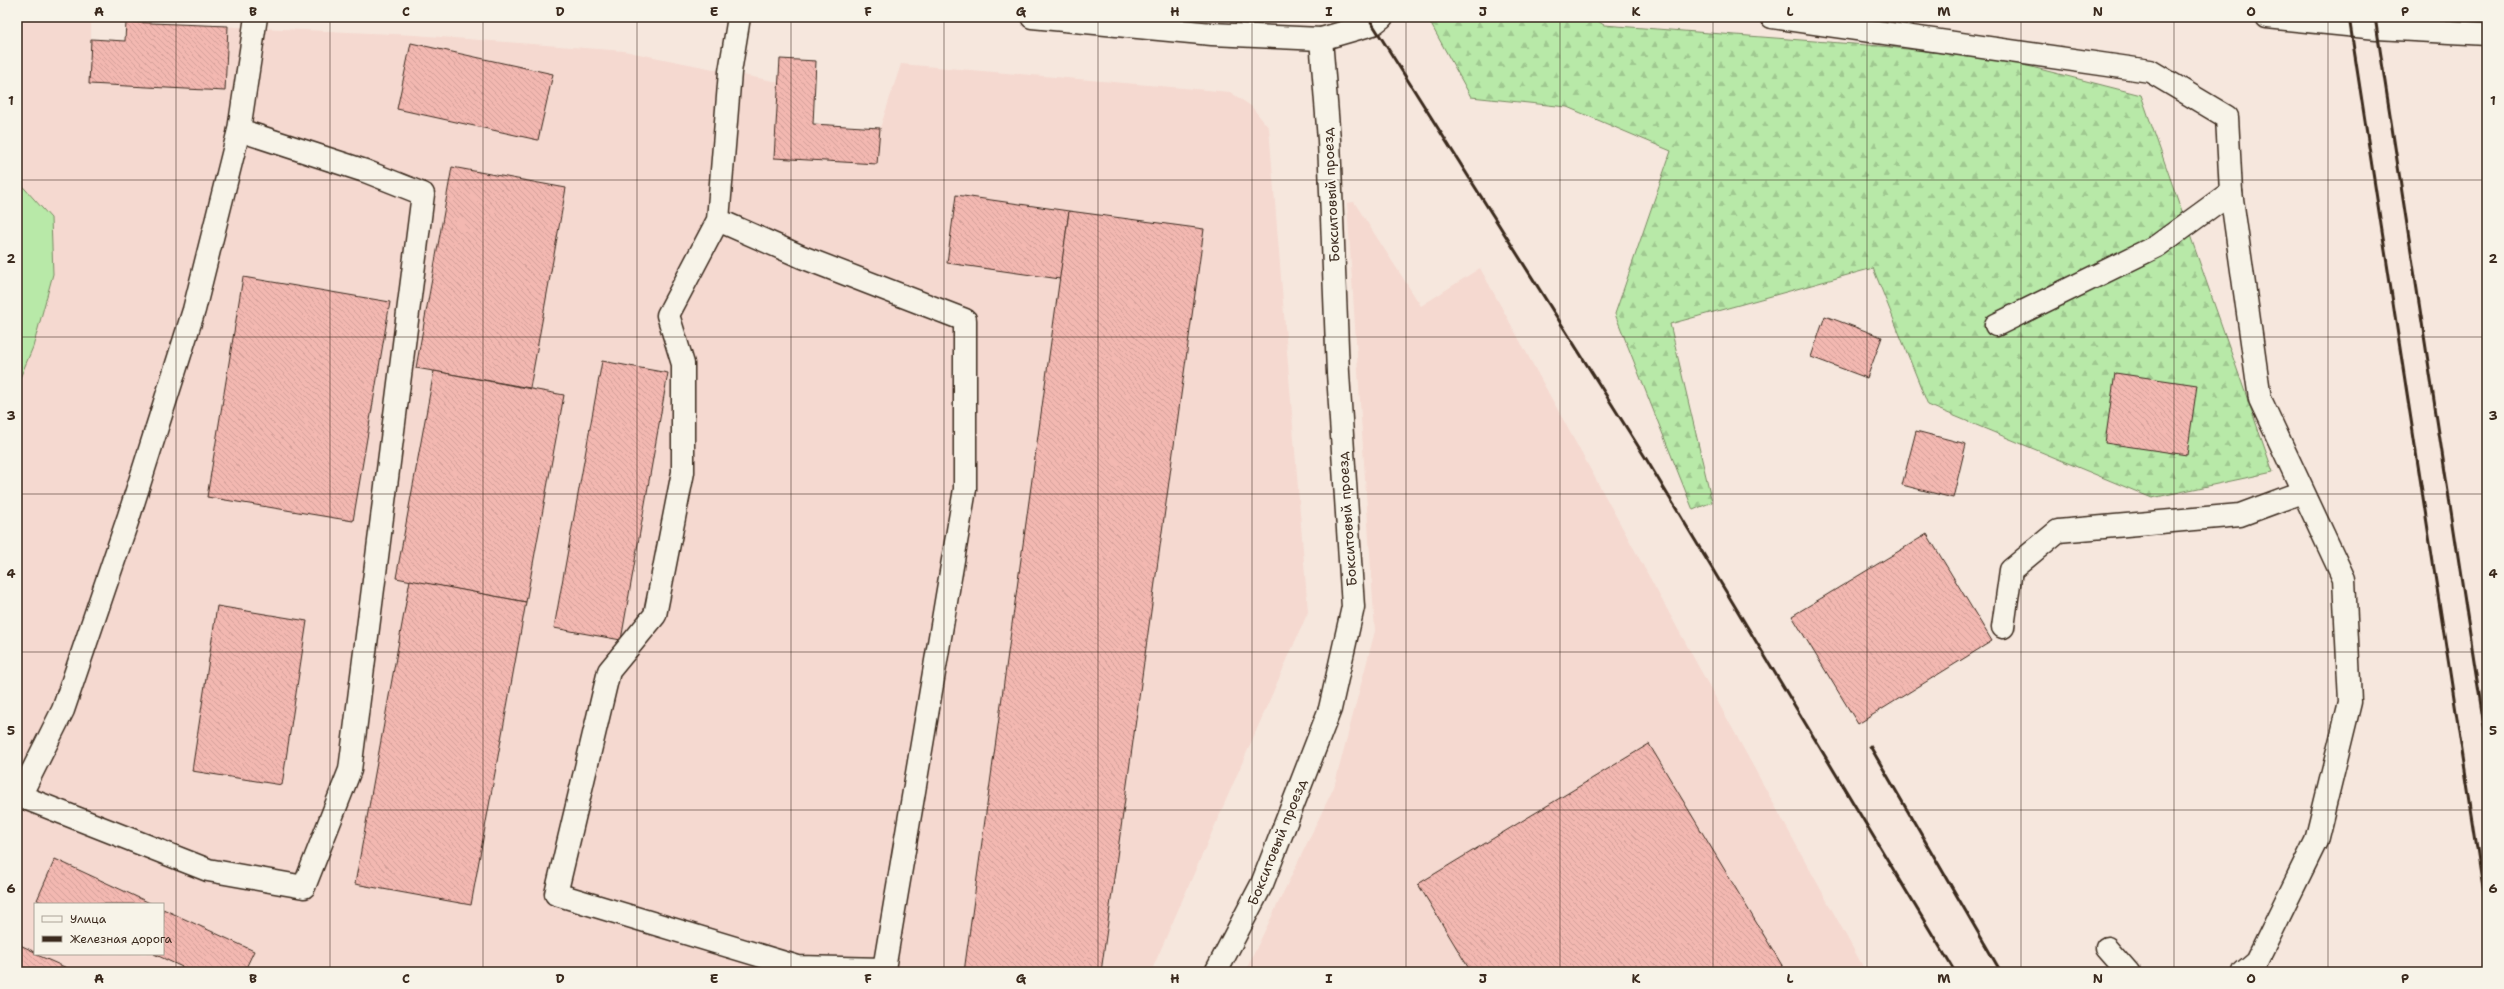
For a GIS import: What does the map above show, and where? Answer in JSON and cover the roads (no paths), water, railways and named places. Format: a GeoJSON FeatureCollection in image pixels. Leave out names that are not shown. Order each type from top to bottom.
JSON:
{"type":"FeatureCollection","features":[{"type":"Feature","properties":{"kind":"street"},"geometry":{"type":"LineString","coordinates":[[239,130],[365,171],[423,194],[350,770],[304,887],[208,870],[18,796],[63,710],[129,516],[194,310],[239,130],[256,17]]}},
{"type":"Feature","properties":{"kind":"street"},"geometry":{"type":"LineString","coordinates":[[718,220],[802,257],[965,320],[964,489],[884,969],[798,967],[556,894],[609,671],[656,615],[683,472],[683,364],[668,316],[718,220],[730,72],[739,17]]}},
{"type":"Feature","properties":{"kind":"street"},"geometry":{"type":"LineString","coordinates":[[1032,17],[1212,34],[1321,39],[1372,24],[1382,17]]}},
{"type":"Feature","properties":{"kind":"street"},"geometry":{"type":"LineString","coordinates":[[1772,17],[2150,70],[2227,116],[2231,192],[2260,399],[2344,580],[2350,702],[2316,841],[2257,961],[2244,972]]}},
{"type":"Feature","properties":{"kind":"street"},"geometry":{"type":"LineString","coordinates":[[2266,17],[2377,28],[2487,34]]}},
{"type":"Feature","properties":{"kind":"street","name":"Бокситовый проезд"},"geometry":{"type":"LineString","coordinates":[[1216,972],[1262,884],[1330,709],[1353,607],[1338,373],[1329,140],[1321,39]]}},
{"type":"Feature","properties":{"kind":"street"},"geometry":{"type":"LineString","coordinates":[[1996,325],[2157,246],[2231,192]]}},
{"type":"Feature","properties":{"kind":"street"},"geometry":{"type":"LineString","coordinates":[[2003,627],[2010,570],[2058,531],[2240,515],[2302,492]]}},
{"type":"Feature","properties":{"kind":"street"},"geometry":{"type":"LineString","coordinates":[[2107,948],[2128,972]]}},
{"type":"Feature","properties":{"kind":"railway"},"geometry":{"type":"LineString","coordinates":[[1368,17],[1645,457],[1955,972]]}},
{"type":"Feature","properties":{"kind":"railway"},"geometry":{"type":"LineString","coordinates":[[2349,17],[2487,913]]}},
{"type":"Feature","properties":{"kind":"railway"},"geometry":{"type":"LineString","coordinates":[[2375,17],[2487,745]]}},
{"type":"Feature","properties":{"kind":"railway"},"geometry":{"type":"LineString","coordinates":[[1870,746],[2001,972]]}}]}
